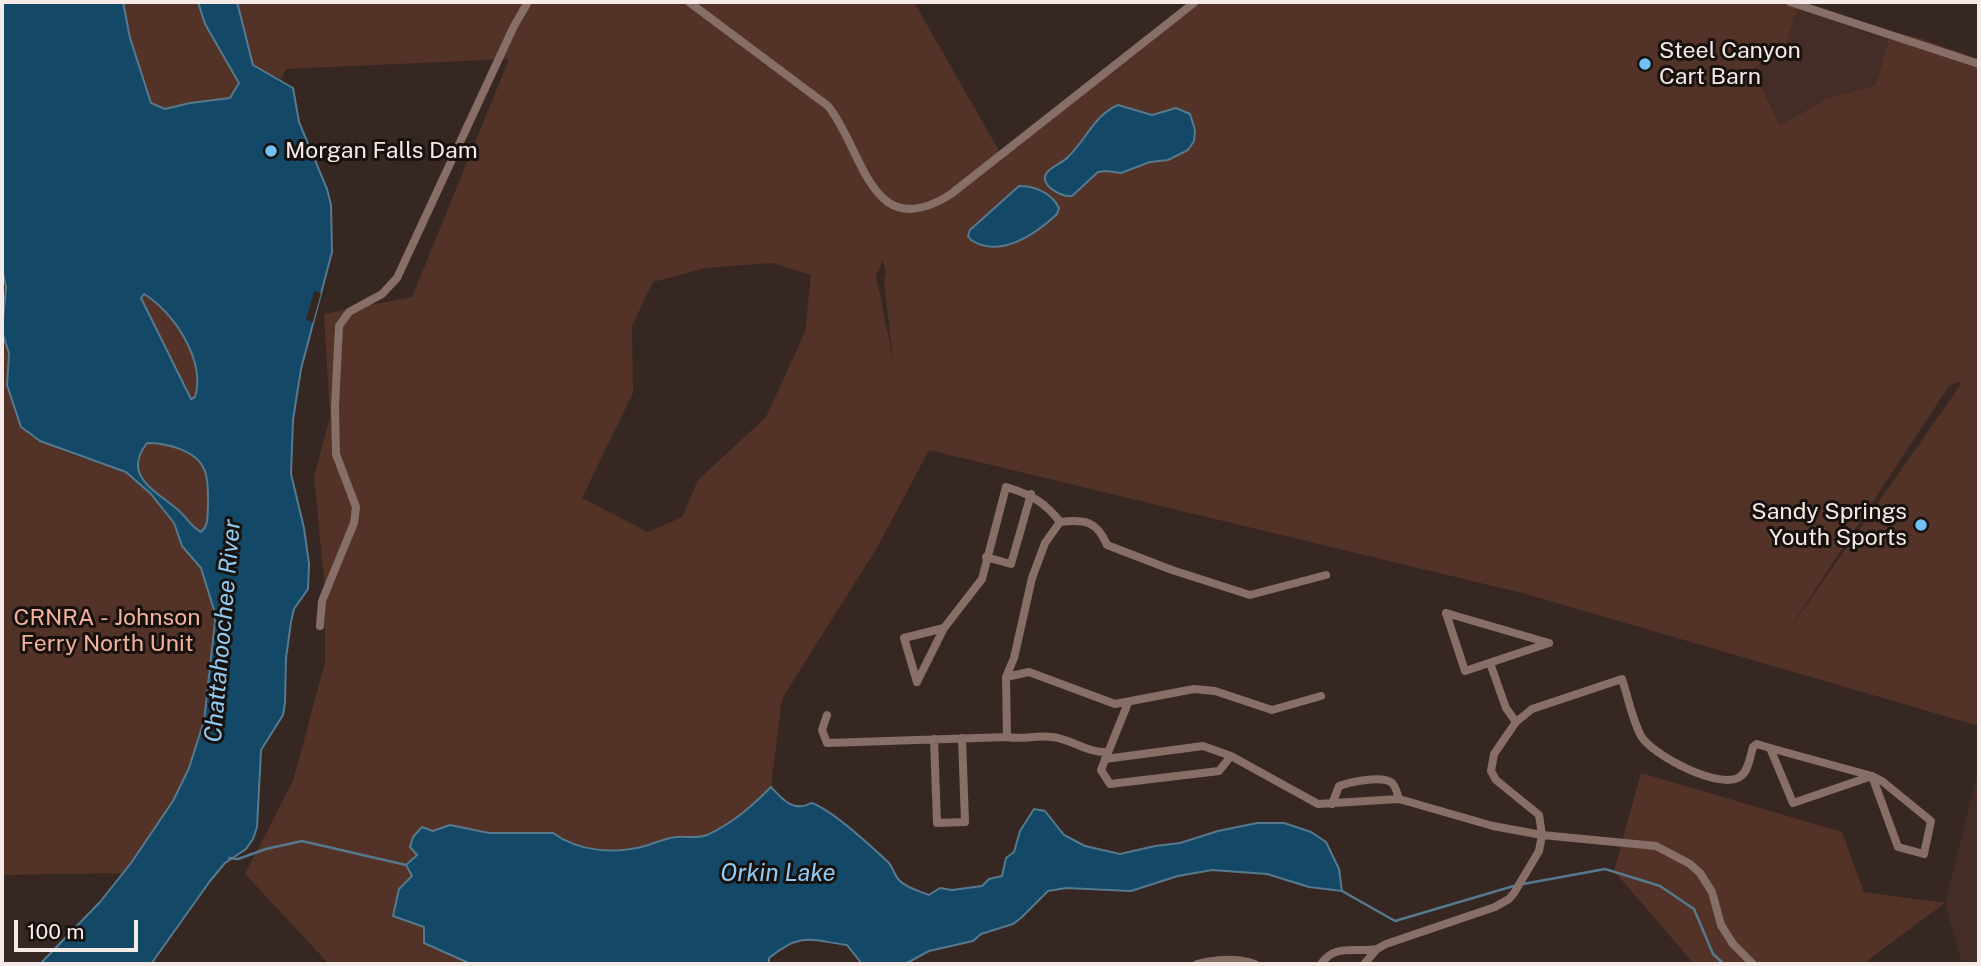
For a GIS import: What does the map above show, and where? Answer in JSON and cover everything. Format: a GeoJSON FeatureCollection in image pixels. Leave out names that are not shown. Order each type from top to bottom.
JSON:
{"type":"FeatureCollection","features":[{"type":"Feature","properties":{"kind":"street"},"geometry":{"type":"LineString","coordinates":[[320,626],[321,601],[354,523],[356,507],[336,454],[335,407],[339,326],[349,312],[382,294],[397,278],[514,26],[528,2]]}},
{"type":"Feature","properties":{"kind":"street"},"geometry":{"type":"LineString","coordinates":[[689,2],[828,106],[837,117],[859,166],[870,182],[890,203],[916,210],[951,194],[1195,2]]}},
{"type":"Feature","properties":{"kind":"street"},"geometry":{"type":"LineString","coordinates":[[1790,2],[1979,64]]}},
{"type":"Feature","properties":{"kind":"street"},"geometry":{"type":"LineString","coordinates":[[944,628],[904,638],[917,682],[944,628],[982,579],[1006,487],[1031,495],[1049,508],[1060,522]]}},
{"type":"Feature","properties":{"kind":"street"},"geometry":{"type":"LineString","coordinates":[[986,557],[1011,565],[1031,495]]}},
{"type":"Feature","properties":{"kind":"street"},"geometry":{"type":"LineString","coordinates":[[1007,737],[1006,677],[1014,658],[1032,578],[1045,543],[1060,522],[1077,520],[1089,523],[1101,530],[1107,545],[1172,570],[1250,594],[1326,575]]}},
{"type":"Feature","properties":{"kind":"street"},"geometry":{"type":"LineString","coordinates":[[1446,613],[1549,643],[1490,663],[1465,671],[1446,613]]}},
{"type":"Feature","properties":{"kind":"street"},"geometry":{"type":"LineString","coordinates":[[1490,663],[1506,708],[1516,722]]}},
{"type":"Feature","properties":{"kind":"street"},"geometry":{"type":"LineString","coordinates":[[1006,677],[1029,672],[1115,704],[1194,689],[1215,691],[1272,710],[1321,695]]}},
{"type":"Feature","properties":{"kind":"street"},"geometry":{"type":"LineString","coordinates":[[1364,964],[1377,949],[1386,944],[1495,907],[1514,893],[1539,850],[1542,835],[1539,815],[1496,780],[1491,771],[1494,754],[1516,722],[1532,709],[1622,679],[1641,736],[1651,747],[1695,773],[1725,782],[1739,779],[1746,771],[1753,747],[1757,744],[1872,776],[1931,821],[1924,853],[1898,847],[1872,776]]}},
{"type":"Feature","properties":{"kind":"street"},"geometry":{"type":"LineString","coordinates":[[1128,703],[1101,770],[1110,784],[1219,771],[1231,756]]}},
{"type":"Feature","properties":{"kind":"street"},"geometry":{"type":"LineString","coordinates":[[827,716],[822,730],[827,743],[1054,737],[1106,755],[1203,746],[1231,756],[1318,804],[1399,799],[1493,826],[1542,835],[1656,846],[1690,864],[1700,873],[1712,892],[1721,925],[1733,944],[1753,964]]}},
{"type":"Feature","properties":{"kind":"street"},"geometry":{"type":"LineString","coordinates":[[934,739],[937,823],[965,822],[962,738]]}},
{"type":"Feature","properties":{"kind":"street"},"geometry":{"type":"LineString","coordinates":[[1770,748],[1793,803],[1872,776]]}},
{"type":"Feature","properties":{"kind":"street"},"geometry":{"type":"LineString","coordinates":[[1332,804],[1339,786],[1383,779],[1390,781],[1399,799]]}},
{"type":"Feature","properties":{"kind":"street"},"geometry":{"type":"LineString","coordinates":[[1321,964],[1331,953],[1345,949],[1377,949]]}},
{"type":"Feature","properties":{"kind":"street"},"geometry":{"type":"LineString","coordinates":[[1197,964],[1230,960],[1255,964]]}},
{"type":"Feature","properties":{"kind":"shaded area"},"geometry":{"type":"Polygon","coordinates":[[[1800,2],[1891,31],[1876,85],[1825,99],[1780,126],[1753,67],[1785,48],[1800,2]]]}},
{"type":"Feature","properties":{"kind":"shaded area"},"geometry":{"type":"Polygon","coordinates":[[[1979,766],[1979,964],[1962,964],[1945,903],[1979,766]]]}},
{"type":"Feature","properties":{"kind":"green space"},"geometry":{"type":"Polygon","coordinates":[[[123,2],[198,2],[205,24],[239,83],[230,98],[165,109],[151,104],[130,38],[123,2]]]}},
{"type":"Feature","properties":{"kind":"green space"},"geometry":{"type":"Polygon","coordinates":[[[237,2],[914,2],[1002,156],[1202,2],[1800,2],[1785,48],[1753,68],[1780,126],[1825,99],[1876,85],[1891,31],[1979,59],[1979,726],[1526,594],[929,450],[878,546],[782,699],[771,787],[746,813],[705,836],[604,851],[592,851],[561,839],[519,833],[489,833],[450,825],[433,831],[412,861],[412,876],[399,889],[393,916],[424,927],[463,961],[471,964],[329,964],[245,874],[293,781],[325,662],[325,591],[314,477],[330,417],[324,314],[412,297],[509,59],[286,69],[281,79],[253,65],[237,2]],[[882,259],[876,275],[893,359],[884,282],[886,272],[882,259]],[[772,263],[706,268],[653,282],[632,326],[633,393],[582,498],[648,532],[682,517],[698,480],[766,417],[805,332],[811,275],[772,263]],[[1961,381],[1949,386],[1786,634],[1961,381]]]}},
{"type":"Feature","properties":{"kind":"green space"},"geometry":{"type":"Polygon","coordinates":[[[144,294],[173,320],[189,348],[198,383],[191,400],[141,298],[144,294]]]}},
{"type":"Feature","properties":{"kind":"green space","name":"CRNRA - Johnson Ferry North Unit"},"geometry":{"type":"Polygon","coordinates":[[[2,332],[9,353],[7,366],[29,435],[70,454],[126,472],[151,494],[174,523],[182,546],[201,568],[214,610],[215,634],[206,708],[198,745],[173,801],[124,873],[2,875],[2,332]]]}},
{"type":"Feature","properties":{"kind":"green space"},"geometry":{"type":"Polygon","coordinates":[[[147,443],[180,449],[200,462],[206,473],[208,493],[207,521],[201,532],[151,488],[139,473],[140,454],[147,443]]]}},
{"type":"Feature","properties":{"kind":"green space"},"geometry":{"type":"Polygon","coordinates":[[[1641,773],[1842,832],[1864,892],[1945,903],[1863,964],[1694,964],[1614,871],[1641,773]]]}},
{"type":"Feature","properties":{"kind":"water","name":"Chattahoochee River"},"geometry":{"type":"Polygon","coordinates":[[[2,2],[123,2],[130,38],[151,103],[165,109],[230,98],[239,83],[205,24],[198,2],[237,2],[253,65],[293,88],[299,122],[331,205],[332,252],[301,369],[293,420],[291,474],[304,528],[309,564],[308,589],[294,609],[291,622],[283,715],[261,750],[257,827],[253,839],[246,849],[225,863],[210,881],[151,964],[40,964],[100,902],[131,863],[173,801],[189,768],[204,721],[214,610],[201,568],[182,546],[174,523],[151,494],[126,472],[40,441],[21,427],[7,385],[9,353],[2,332],[6,287],[2,269],[2,2]],[[144,294],[141,298],[191,399],[195,397],[197,383],[192,353],[176,325],[144,294]],[[147,443],[140,454],[139,473],[151,488],[201,532],[207,521],[208,493],[206,473],[200,462],[180,449],[147,443]]]}},
{"type":"Feature","properties":{"kind":"water"},"geometry":{"type":"Polygon","coordinates":[[[1118,105],[1152,115],[1176,108],[1190,114],[1195,130],[1194,141],[1188,150],[1168,160],[1150,162],[1121,173],[1098,172],[1072,196],[1053,190],[1046,183],[1046,174],[1066,159],[1096,121],[1118,105]]]}},
{"type":"Feature","properties":{"kind":"water"},"geometry":{"type":"Polygon","coordinates":[[[1019,186],[1031,187],[1047,194],[1059,208],[1057,214],[1017,242],[994,247],[971,240],[968,236],[970,230],[1019,186]]]}},
{"type":"Feature","properties":{"kind":"water","name":"Orkin Lake"},"geometry":{"type":"Polygon","coordinates":[[[771,787],[784,800],[794,805],[805,806],[811,803],[829,812],[888,862],[902,883],[929,895],[940,888],[952,890],[982,886],[989,879],[1002,876],[1006,858],[1014,852],[1020,831],[1034,809],[1045,811],[1064,835],[1085,846],[1120,854],[1180,843],[1257,823],[1284,823],[1311,832],[1326,842],[1339,869],[1342,891],[1309,887],[1267,874],[1212,870],[1178,876],[1131,891],[1066,888],[1048,891],[1013,924],[981,934],[973,941],[929,951],[901,964],[862,964],[847,945],[806,940],[789,944],[769,958],[769,964],[471,964],[424,943],[424,927],[393,916],[399,889],[412,876],[406,865],[417,855],[410,847],[413,837],[422,827],[433,831],[450,825],[489,833],[553,833],[586,848],[634,849],[672,838],[707,835],[741,814],[771,787]]]}},
{"type":"Feature","properties":{"kind":"pier"},"geometry":{"type":"Polygon","coordinates":[[[314,291],[321,293],[313,322],[306,320],[314,291]]]}},
{"type":"Feature","properties":{"kind":"waterway"},"geometry":{"type":"LineString","coordinates":[[229,858],[238,859],[302,841],[406,865]]}},
{"type":"Feature","properties":{"kind":"waterway"},"geometry":{"type":"LineString","coordinates":[[1523,884],[1605,869],[1660,886],[1694,909],[1713,954],[1724,964]]}},
{"type":"Feature","properties":{"kind":"waterway"},"geometry":{"type":"LineString","coordinates":[[1342,891],[1395,921],[1517,885]]}},
{"type":"Feature","properties":{"kind":"place","name":"Steel Canyon Cart Barn"},"geometry":{"type":"Point","coordinates":[1645,64]}},
{"type":"Feature","properties":{"kind":"place","name":"Morgan Falls Dam"},"geometry":{"type":"Point","coordinates":[271,151]}},
{"type":"Feature","properties":{"kind":"place","name":"Sandy Springs Youth Sports"},"geometry":{"type":"Point","coordinates":[1921,525]}}]}
